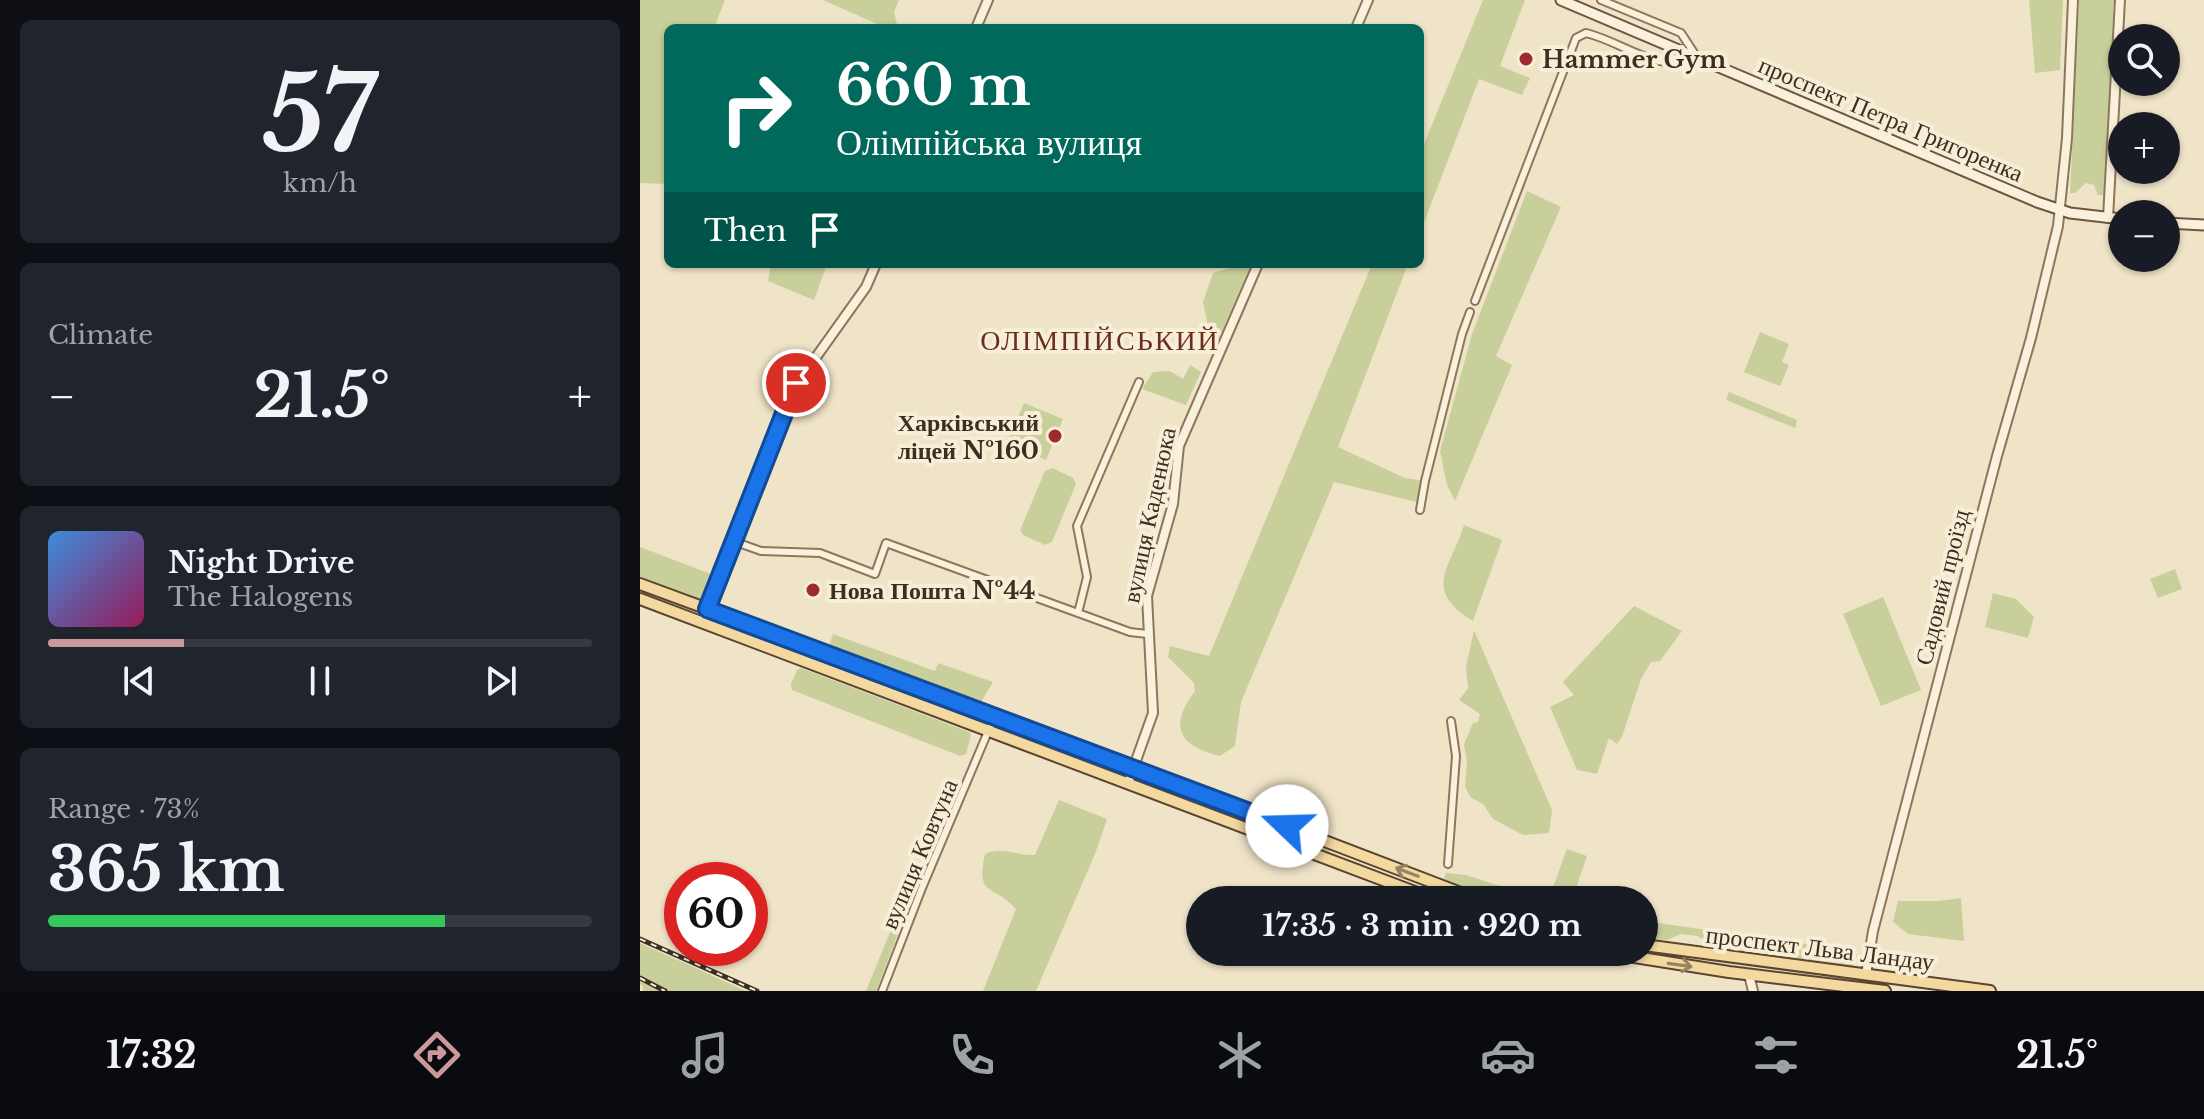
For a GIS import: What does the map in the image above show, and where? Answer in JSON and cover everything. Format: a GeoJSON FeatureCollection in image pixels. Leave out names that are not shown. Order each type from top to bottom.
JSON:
{"type":"FeatureCollection","features":[{"type":"Feature","properties":{"kind":"main road","name":"проспект Петра Григоренка"},"geometry":{"type":"LineString","coordinates":[[1561,0],[2061,211],[2108,218]]}},
{"type":"Feature","properties":{"kind":"main road"},"geometry":{"type":"LineString","coordinates":[[2180,224],[2204,225]]}},
{"type":"Feature","properties":{"kind":"main road"},"geometry":{"type":"LineString","coordinates":[[640,584],[995,715],[1443,886]]}},
{"type":"Feature","properties":{"kind":"main road"},"geometry":{"type":"LineString","coordinates":[[640,599],[1399,886]]}},
{"type":"Feature","properties":{"kind":"main road"},"geometry":{"type":"LineString","coordinates":[[723,631],[728,617]]}},
{"type":"Feature","properties":{"kind":"main road"},"geometry":{"type":"LineString","coordinates":[[1336,862],[1341,847]]}},
{"type":"Feature","properties":{"kind":"main road","name":"проспект Льва Ландау"},"geometry":{"type":"LineString","coordinates":[[1658,947],[1990,991]]}},
{"type":"Feature","properties":{"kind":"main road"},"geometry":{"type":"LineString","coordinates":[[1749,975],[1751,959]]}},
{"type":"Feature","properties":{"kind":"main road","name":"проспект Льва Ландау"},"geometry":{"type":"LineString","coordinates":[[1658,961],[1885,991]]}},
{"type":"Feature","properties":{"kind":"main road"},"geometry":{"type":"LineString","coordinates":[[1819,982],[1820,968]]}},
{"type":"Feature","properties":{"kind":"street"},"geometry":{"type":"LineString","coordinates":[[978,24],[988,0]]}},
{"type":"Feature","properties":{"kind":"street"},"geometry":{"type":"LineString","coordinates":[[1358,24],[1368,0]]}},
{"type":"Feature","properties":{"kind":"street"},"geometry":{"type":"LineString","coordinates":[[1475,301],[1576,38],[1586,33],[1603,37],[1669,63],[1698,59],[1681,33],[1601,0]]}},
{"type":"Feature","properties":{"kind":"street","name":"Садовий проїзд"},"geometry":{"type":"LineString","coordinates":[[1866,975],[1873,931],[1997,456],[2031,338],[2061,211],[2073,0]]}},
{"type":"Feature","properties":{"kind":"street"},"geometry":{"type":"LineString","coordinates":[[2109,200],[2120,0]]}},
{"type":"Feature","properties":{"kind":"street"},"geometry":{"type":"LineString","coordinates":[[1669,63],[1683,43],[1681,33]]}},
{"type":"Feature","properties":{"kind":"street"},"geometry":{"type":"LineString","coordinates":[[702,622],[796,383],[866,287],[874,268]]}},
{"type":"Feature","properties":{"kind":"street","name":"вулиця Каденюка"},"geometry":{"type":"LineString","coordinates":[[1128,783],[1153,713],[1147,590],[1173,504],[1179,446],[1256,268]]}},
{"type":"Feature","properties":{"kind":"street"},"geometry":{"type":"LineString","coordinates":[[1420,510],[1470,312]]}},
{"type":"Feature","properties":{"kind":"street"},"geometry":{"type":"LineString","coordinates":[[1078,613],[1087,577],[1077,526],[1139,382]]}},
{"type":"Feature","properties":{"kind":"street"},"geometry":{"type":"LineString","coordinates":[[733,541],[761,551],[820,553],[875,574],[886,543],[1130,632],[1147,634]]}},
{"type":"Feature","properties":{"kind":"street","name":"вулиця Ковтуна"},"geometry":{"type":"LineString","coordinates":[[882,991],[995,715]]}},
{"type":"Feature","properties":{"kind":"street"},"geometry":{"type":"LineString","coordinates":[[1448,864],[1456,756],[1451,721]]}},
{"type":"Feature","properties":{"kind":"street"},"geometry":{"type":"LineString","coordinates":[[1749,975],[1753,991]]}},
{"type":"Feature","properties":{"kind":"green space"},"geometry":{"type":"Polygon","coordinates":[[[640,0],[725,0],[716,24],[664,24],[664,184],[640,183],[640,0]]]}},
{"type":"Feature","properties":{"kind":"green space"},"geometry":{"type":"Polygon","coordinates":[[[823,0],[899,0],[894,12],[897,24],[877,24],[823,0]]]}},
{"type":"Feature","properties":{"kind":"green space"},"geometry":{"type":"Polygon","coordinates":[[[1483,0],[1525,0],[1500,66],[1530,78],[1522,95],[1479,79],[1424,223],[1424,144],[1483,0]]]}},
{"type":"Feature","properties":{"kind":"green space"},"geometry":{"type":"Polygon","coordinates":[[[2029,0],[2063,0],[2060,70],[2035,73],[2029,0]]]}},
{"type":"Feature","properties":{"kind":"green space"},"geometry":{"type":"Polygon","coordinates":[[[2079,0],[2114,0],[2113,24],[2108,24],[2110,96],[2105,195],[2098,195],[2094,185],[2086,183],[2075,193],[2070,193],[2079,0]]]}},
{"type":"Feature","properties":{"kind":"green space"},"geometry":{"type":"Polygon","coordinates":[[[1527,191],[1561,207],[1496,356],[1512,365],[1455,501],[1447,485],[1440,451],[1472,334],[1527,191]]]}},
{"type":"Feature","properties":{"kind":"green space"},"geometry":{"type":"Polygon","coordinates":[[[770,268],[826,268],[814,300],[768,281],[770,268]]]}},
{"type":"Feature","properties":{"kind":"green space"},"geometry":{"type":"Polygon","coordinates":[[[1230,268],[1249,268],[1212,354],[1201,348],[1207,321],[1203,302],[1213,273],[1230,268]]]}},
{"type":"Feature","properties":{"kind":"green space"},"geometry":{"type":"Polygon","coordinates":[[[1370,268],[1406,268],[1338,447],[1405,478],[1425,481],[1417,502],[1334,482],[1241,702],[1235,746],[1220,756],[1195,747],[1182,733],[1182,715],[1195,691],[1194,683],[1168,657],[1170,646],[1209,656],[1370,268]]]}},
{"type":"Feature","properties":{"kind":"green space"},"geometry":{"type":"Polygon","coordinates":[[[1760,332],[1789,344],[1782,362],[1789,365],[1780,386],[1744,372],[1760,332]]]}},
{"type":"Feature","properties":{"kind":"green space"},"geometry":{"type":"Polygon","coordinates":[[[1190,365],[1201,372],[1186,405],[1142,389],[1153,372],[1170,371],[1183,379],[1190,365]]]}},
{"type":"Feature","properties":{"kind":"green space"},"geometry":{"type":"Polygon","coordinates":[[[1729,392],[1797,420],[1795,428],[1726,400],[1729,392]]]}},
{"type":"Feature","properties":{"kind":"green space"},"geometry":{"type":"Polygon","coordinates":[[[1024,403],[1063,419],[1046,460],[1007,443],[1024,403]]]}},
{"type":"Feature","properties":{"kind":"green space"},"geometry":{"type":"Polygon","coordinates":[[[1053,468],[1073,478],[1076,484],[1052,542],[1045,545],[1023,535],[1020,530],[1045,471],[1053,468]]]}},
{"type":"Feature","properties":{"kind":"green space"},"geometry":{"type":"Polygon","coordinates":[[[1464,525],[1502,540],[1473,621],[1448,599],[1444,588],[1447,566],[1464,525]]]}},
{"type":"Feature","properties":{"kind":"green space"},"geometry":{"type":"Polygon","coordinates":[[[640,547],[711,574],[699,603],[640,581],[640,547]]]}},
{"type":"Feature","properties":{"kind":"green space"},"geometry":{"type":"Polygon","coordinates":[[[2175,569],[2182,589],[2158,598],[2150,579],[2175,569]]]}},
{"type":"Feature","properties":{"kind":"green space"},"geometry":{"type":"Polygon","coordinates":[[[1993,593],[2016,599],[2034,617],[2028,638],[1985,627],[1993,593]]]}},
{"type":"Feature","properties":{"kind":"green space"},"geometry":{"type":"Polygon","coordinates":[[[1883,597],[1921,690],[1881,706],[1843,614],[1883,597]]]}},
{"type":"Feature","properties":{"kind":"green space"},"geometry":{"type":"Polygon","coordinates":[[[1634,606],[1682,631],[1660,661],[1651,662],[1641,679],[1622,737],[1617,744],[1609,738],[1597,774],[1577,770],[1550,707],[1574,695],[1563,682],[1634,606]]]}},
{"type":"Feature","properties":{"kind":"green space"},"geometry":{"type":"Polygon","coordinates":[[[1474,630],[1552,810],[1549,833],[1523,835],[1493,819],[1483,804],[1471,798],[1465,787],[1467,763],[1464,744],[1480,714],[1459,700],[1468,688],[1466,667],[1474,630]]]}},
{"type":"Feature","properties":{"kind":"green space"},"geometry":{"type":"Polygon","coordinates":[[[833,634],[935,671],[938,663],[993,682],[981,702],[829,646],[833,634]]]}},
{"type":"Feature","properties":{"kind":"green space"},"geometry":{"type":"Polygon","coordinates":[[[787,645],[969,712],[968,715],[786,648],[787,645]]]}},
{"type":"Feature","properties":{"kind":"green space"},"geometry":{"type":"Polygon","coordinates":[[[801,668],[969,732],[966,754],[960,756],[792,690],[791,684],[801,668]]]}},
{"type":"Feature","properties":{"kind":"green space"},"geometry":{"type":"Polygon","coordinates":[[[1140,777],[1330,849],[1329,852],[1162,790],[1139,780],[1140,777]]]}},
{"type":"Feature","properties":{"kind":"green space"},"geometry":{"type":"Polygon","coordinates":[[[1059,800],[1107,819],[1095,854],[1036,991],[983,991],[1016,909],[985,884],[985,854],[1004,851],[1035,855],[1059,800]]]}},
{"type":"Feature","properties":{"kind":"green space"},"geometry":{"type":"Polygon","coordinates":[[[1567,849],[1587,856],[1577,886],[1553,886],[1567,849]]]}},
{"type":"Feature","properties":{"kind":"green space"},"geometry":{"type":"Polygon","coordinates":[[[1446,873],[1466,875],[1500,886],[1458,886],[1444,879],[1446,873]]]}},
{"type":"Feature","properties":{"kind":"green space"},"geometry":{"type":"Polygon","coordinates":[[[1961,898],[1964,941],[1908,934],[1893,922],[1898,901],[1961,898]]]}},
{"type":"Feature","properties":{"kind":"green space"},"geometry":{"type":"Polygon","coordinates":[[[897,915],[904,918],[876,991],[866,991],[897,915]]]}},
{"type":"Feature","properties":{"kind":"green space"},"geometry":{"type":"Polygon","coordinates":[[[1658,923],[1856,951],[1857,963],[1851,967],[1718,947],[1697,936],[1681,934],[1667,940],[1658,939],[1658,923]]]}},
{"type":"Feature","properties":{"kind":"green space"},"geometry":{"type":"Polygon","coordinates":[[[640,943],[664,954],[664,966],[691,966],[746,991],[643,991],[640,984],[640,943]]]}},
{"type":"Feature","properties":{"kind":"railway"},"geometry":{"type":"LineString","coordinates":[[640,939],[757,991]]}},
{"type":"Feature","properties":{"kind":"railway"},"geometry":{"type":"LineString","coordinates":[[640,978],[665,991]]}},
{"type":"Feature","properties":{"kind":"place","name":"Hammer Gym"},"geometry":{"type":"Point","coordinates":[1526,59]}},
{"type":"Feature","properties":{"kind":"place","name":"Харківський ліцей №160"},"geometry":{"type":"Point","coordinates":[1055,436]}},
{"type":"Feature","properties":{"kind":"place","name":"Нова Пошта №44"},"geometry":{"type":"Point","coordinates":[813,590]}},
{"type":"Feature","properties":{"kind":"district","name":"ОЛІМПІЙСЬКИЙ"},"geometry":{"type":"Point","coordinates":[1100,340]}},
{"type":"Feature","properties":{"kind":"route"},"geometry":{"type":"LineString","coordinates":[[796,383],[707,609],[1287,826]]}}]}
